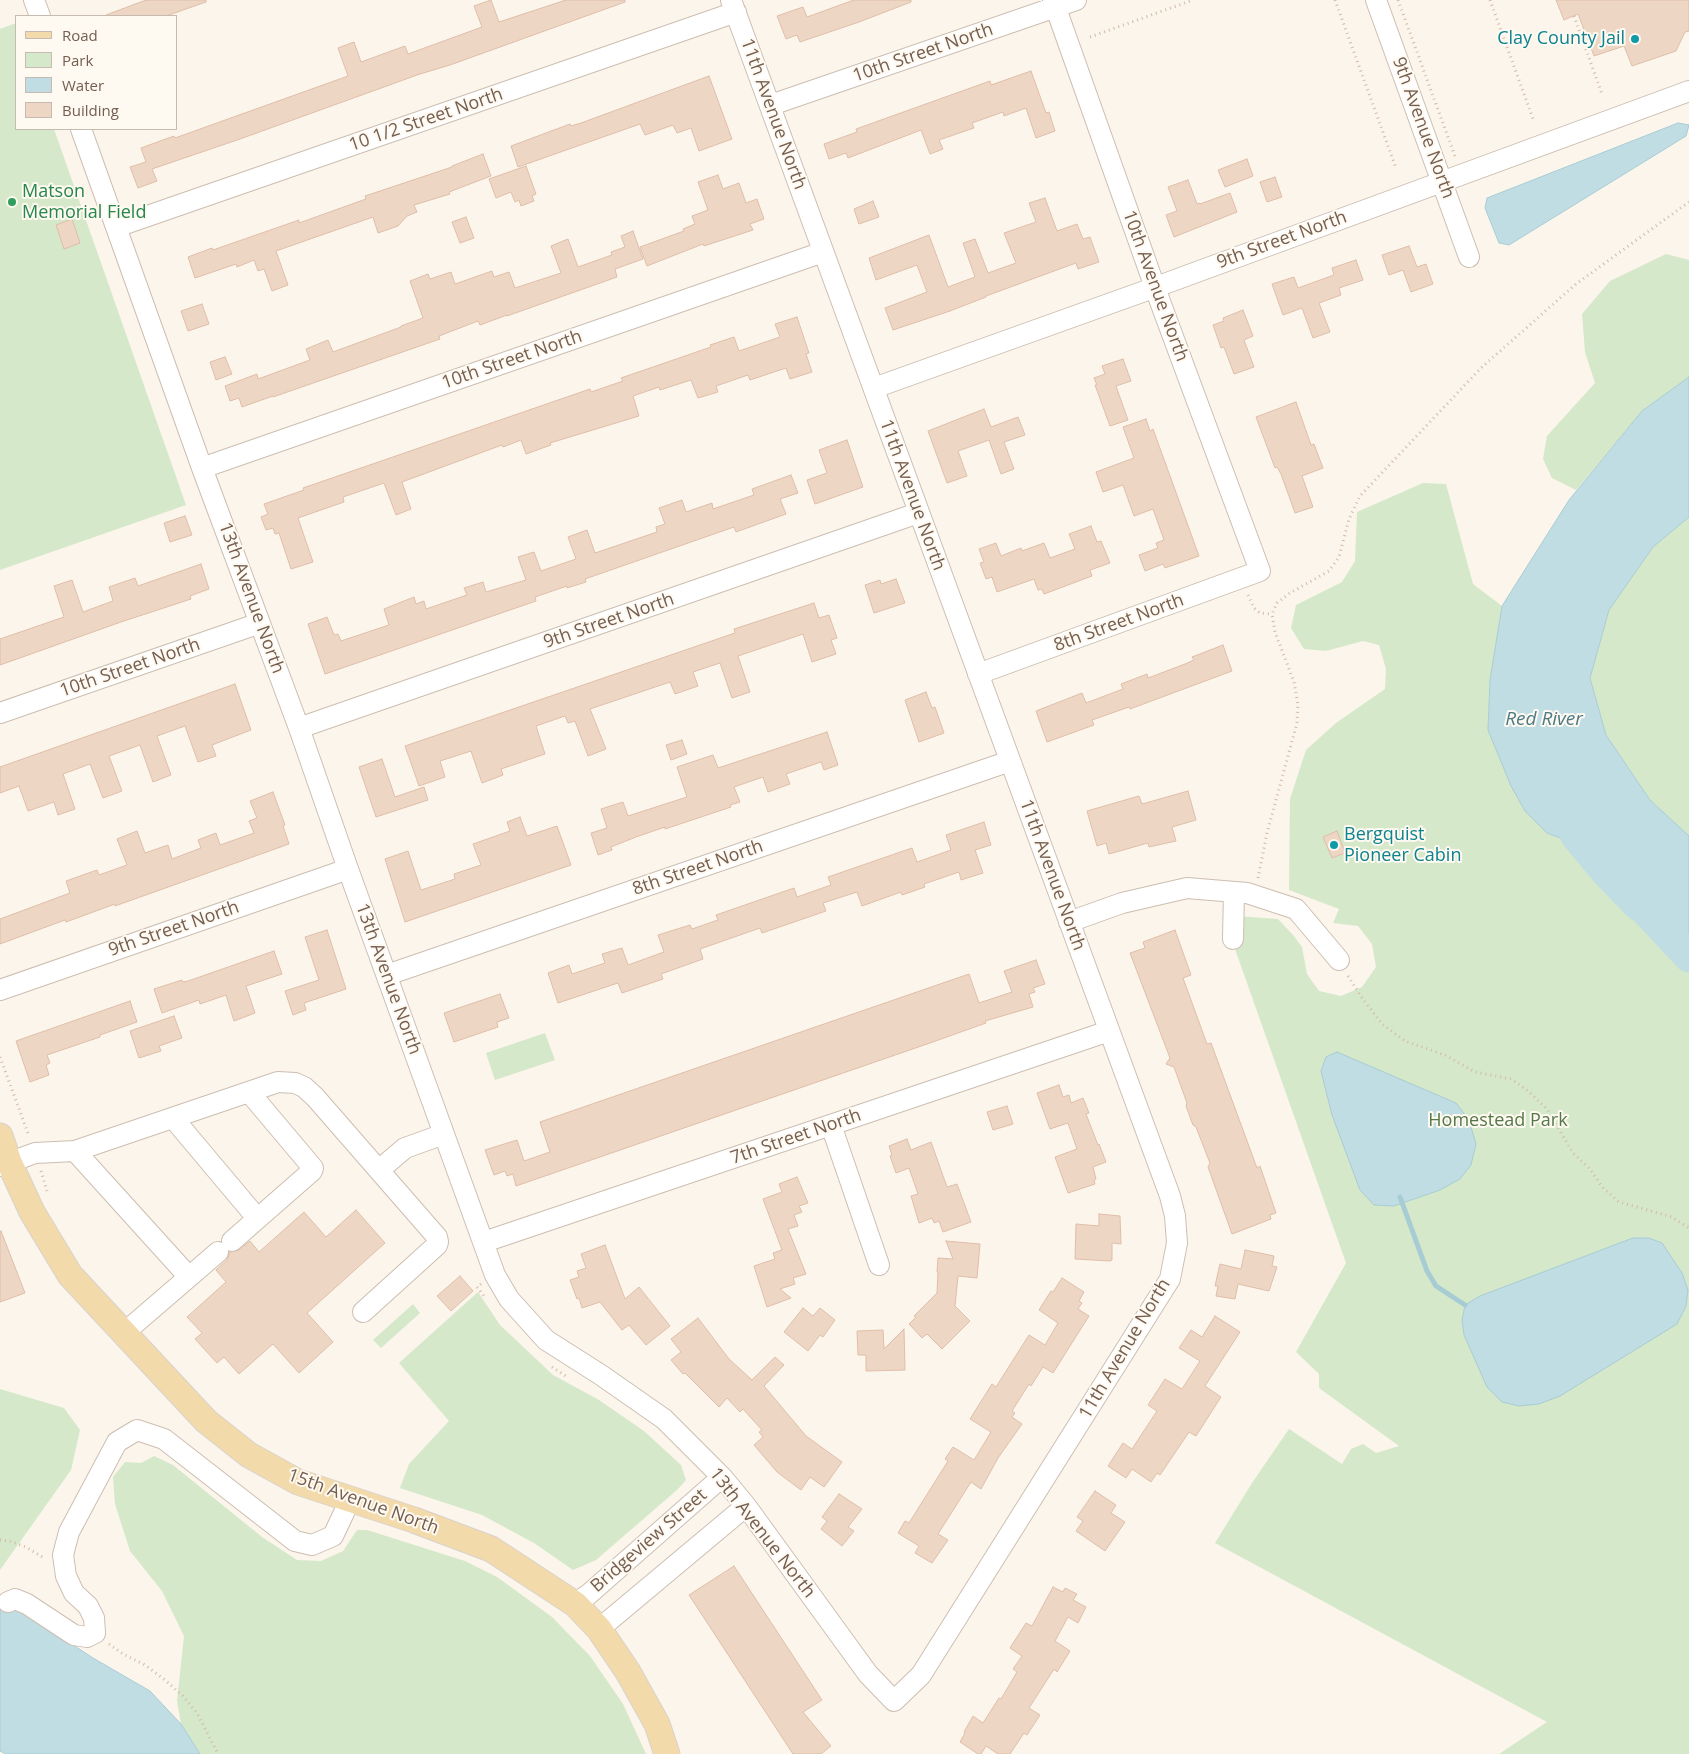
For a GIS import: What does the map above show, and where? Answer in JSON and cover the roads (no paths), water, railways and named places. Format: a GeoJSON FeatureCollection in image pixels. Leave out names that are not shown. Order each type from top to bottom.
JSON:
{"type":"FeatureCollection","features":[{"type":"Feature","properties":{"kind":"main road","name":"15th Avenue North"},"geometry":{"type":"LineString","coordinates":[[0,1136],[5,1164],[70,1275],[206,1421],[249,1455],[298,1482],[414,1520],[491,1549],[575,1604],[599,1629],[628,1672],[657,1724],[667,1754]]}},
{"type":"Feature","properties":{"kind":"street"},"geometry":{"type":"LineString","coordinates":[[34,0],[40,15]]}},
{"type":"Feature","properties":{"kind":"street","name":"10th Street North"},"geometry":{"type":"LineString","coordinates":[[771,105],[1054,4],[1076,0]]}},
{"type":"Feature","properties":{"kind":"street","name":"9th Avenue North"},"geometry":{"type":"LineString","coordinates":[[1376,0],[1469,257]]}},
{"type":"Feature","properties":{"kind":"street","name":"10th Avenue North"},"geometry":{"type":"LineString","coordinates":[[1054,4],[1260,571]]}},
{"type":"Feature","properties":{"kind":"street","name":"11th Avenue North"},"geometry":{"type":"LineString","coordinates":[[734,6],[874,388],[918,514],[1170,1196],[1175,1216],[1177,1243],[1170,1279],[921,1675],[894,1701]]}},
{"type":"Feature","properties":{"kind":"street","name":"10 1/2 Street North"},"geometry":{"type":"LineString","coordinates":[[116,227],[734,6]]}},
{"type":"Feature","properties":{"kind":"street","name":"9th Street North"},"geometry":{"type":"LineString","coordinates":[[874,388],[1156,287],[1689,91]]}},
{"type":"Feature","properties":{"kind":"street","name":"13th Avenue North"},"geometry":{"type":"LineString","coordinates":[[81,130],[202,468],[299,728],[495,1275],[510,1299],[546,1340],[601,1375],[664,1419],[722,1477],[746,1506],[868,1674],[894,1701]]}},
{"type":"Feature","properties":{"kind":"street","name":"10th Street North"},"geometry":{"type":"LineString","coordinates":[[202,468],[823,252]]}},
{"type":"Feature","properties":{"kind":"street","name":"9th Street North"},"geometry":{"type":"LineString","coordinates":[[299,728],[918,514]]}},
{"type":"Feature","properties":{"kind":"street","name":"8th Street North"},"geometry":{"type":"LineString","coordinates":[[978,674],[1260,571]]}},
{"type":"Feature","properties":{"kind":"street","name":"10th Street North"},"geometry":{"type":"LineString","coordinates":[[0,712],[260,623]]}},
{"type":"Feature","properties":{"kind":"street","name":"8th Street North"},"geometry":{"type":"LineString","coordinates":[[387,975],[1010,761]]}},
{"type":"Feature","properties":{"kind":"street","name":"9th Street North"},"geometry":{"type":"LineString","coordinates":[[0,990],[348,869]]}},
{"type":"Feature","properties":{"kind":"street"},"geometry":{"type":"LineString","coordinates":[[1069,922],[1122,903],[1187,888],[1256,894],[1296,909],[1339,960]]}},
{"type":"Feature","properties":{"kind":"street"},"geometry":{"type":"LineString","coordinates":[[1233,939],[1234,892]]}},
{"type":"Feature","properties":{"kind":"street","name":"7th Street North"},"geometry":{"type":"LineString","coordinates":[[484,1242],[1109,1031]]}},
{"type":"Feature","properties":{"kind":"street"},"geometry":{"type":"LineString","coordinates":[[5,1164],[35,1153],[75,1151],[278,1082],[295,1083],[304,1087],[437,1238],[437,1245],[363,1312]]}},
{"type":"Feature","properties":{"kind":"street"},"geometry":{"type":"LineString","coordinates":[[124,1333],[312,1171],[313,1168],[248,1092]]}},
{"type":"Feature","properties":{"kind":"street"},"geometry":{"type":"LineString","coordinates":[[173,1118],[257,1218]]}},
{"type":"Feature","properties":{"kind":"street"},"geometry":{"type":"LineString","coordinates":[[831,1125],[879,1265]]}},
{"type":"Feature","properties":{"kind":"street"},"geometry":{"type":"LineString","coordinates":[[379,1170],[405,1148],[444,1134]]}},
{"type":"Feature","properties":{"kind":"street"},"geometry":{"type":"LineString","coordinates":[[75,1151],[189,1277]]}},
{"type":"Feature","properties":{"kind":"street"},"geometry":{"type":"LineString","coordinates":[[8,1602],[15,1599],[27,1604],[74,1634],[87,1637],[95,1633],[94,1618],[88,1606],[74,1593],[66,1576],[63,1555],[69,1532],[117,1442],[137,1430],[164,1439],[295,1541],[312,1545],[333,1536],[350,1500]]}},
{"type":"Feature","properties":{"kind":"street","name":"Bridgeview Street"},"geometry":{"type":"LineString","coordinates":[[575,1604],[722,1477]]}},
{"type":"Feature","properties":{"kind":"street","name":"Bridgeview Street"},"geometry":{"type":"LineString","coordinates":[[599,1629],[746,1506]]}},
{"type":"Feature","properties":{"kind":"water"},"geometry":{"type":"Polygon","coordinates":[[[1678,123],[1689,125],[1686,136],[1509,245],[1499,243],[1485,208],[1487,198],[1678,123]]]}},
{"type":"Feature","properties":{"kind":"water","name":"Red River"},"geometry":{"type":"Polygon","coordinates":[[[1689,377],[1689,517],[1653,547],[1609,610],[1590,678],[1606,735],[1650,800],[1689,836],[1689,953],[1627,890],[1576,844],[1547,833],[1525,811],[1511,786],[1488,730],[1490,680],[1502,606],[1569,500],[1642,411],[1689,377]]]}},
{"type":"Feature","properties":{"kind":"water"},"geometry":{"type":"Polygon","coordinates":[[[1337,1052],[1456,1103],[1469,1120],[1476,1144],[1471,1165],[1460,1179],[1440,1190],[1394,1206],[1374,1205],[1360,1190],[1332,1115],[1321,1071],[1326,1057],[1337,1052]]]}},
{"type":"Feature","properties":{"kind":"water"},"geometry":{"type":"Polygon","coordinates":[[[1633,1238],[1649,1238],[1662,1243],[1682,1273],[1688,1290],[1686,1306],[1677,1324],[1560,1396],[1539,1404],[1519,1406],[1502,1402],[1487,1387],[1464,1335],[1462,1320],[1465,1305],[1480,1296],[1633,1238]]]}},
{"type":"Feature","properties":{"kind":"water"},"geometry":{"type":"Polygon","coordinates":[[[0,1597],[93,1658],[150,1691],[181,1724],[200,1754],[6,1754],[0,1751],[0,1597]]]}},
{"type":"Feature","properties":{"kind":"waterway"},"geometry":{"type":"LineString","coordinates":[[1576,836],[1607,873],[1689,957]]}},
{"type":"Feature","properties":{"kind":"waterway"},"geometry":{"type":"LineString","coordinates":[[1400,1197],[1427,1271],[1436,1286],[1465,1305]]}},
{"type":"Feature","properties":{"kind":"place","name":"Clay County Jail"},"geometry":{"type":"Point","coordinates":[1635,39]}},
{"type":"Feature","properties":{"kind":"place","name":"Matson Memorial Field"},"geometry":{"type":"Point","coordinates":[12,202]}},
{"type":"Feature","properties":{"kind":"place","name":"Bergquist Pioneer Cabin"},"geometry":{"type":"Point","coordinates":[1334,845]}},
{"type":"Feature","properties":{"kind":"park label","name":"Homestead Park"},"geometry":{"type":"Point","coordinates":[1498,1121]}}]}
